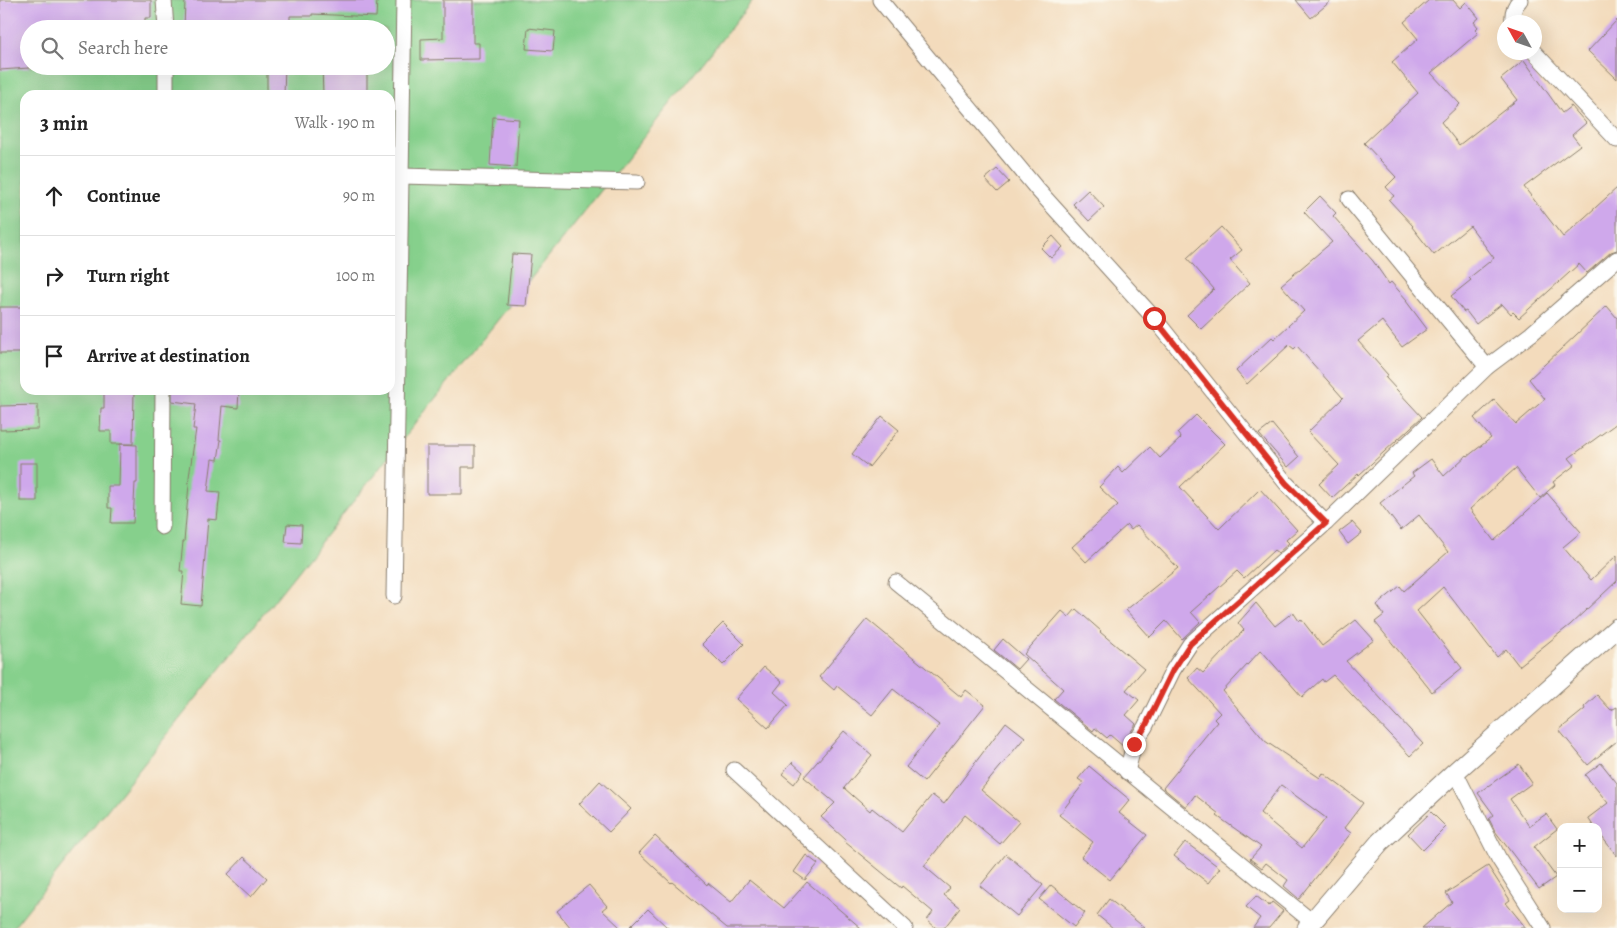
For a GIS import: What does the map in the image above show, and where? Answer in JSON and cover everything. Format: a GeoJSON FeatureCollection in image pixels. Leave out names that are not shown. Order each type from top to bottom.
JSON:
{"type":"FeatureCollection","features":[{"type":"Feature","properties":{"kind":"street"},"geometry":{"type":"LineString","coordinates":[[164,0],[165,20]]}},
{"type":"Feature","properties":{"kind":"street"},"geometry":{"type":"LineString","coordinates":[[394,596],[404,0]]}},
{"type":"Feature","properties":{"kind":"street"},"geometry":{"type":"LineString","coordinates":[[880,0],[1037,189],[1154,318],[1286,483],[1326,523]]}},
{"type":"Feature","properties":{"kind":"street"},"geometry":{"type":"LineString","coordinates":[[1513,15],[1520,0]]}},
{"type":"Feature","properties":{"kind":"street"},"geometry":{"type":"LineString","coordinates":[[1542,60],[1617,140]]}},
{"type":"Feature","properties":{"kind":"street"},"geometry":{"type":"LineString","coordinates":[[166,75],[166,90]]}},
{"type":"Feature","properties":{"kind":"street"},"geometry":{"type":"LineString","coordinates":[[401,176],[637,182]]}},
{"type":"Feature","properties":{"kind":"street"},"geometry":{"type":"LineString","coordinates":[[1350,199],[1487,368]]}},
{"type":"Feature","properties":{"kind":"street"},"geometry":{"type":"LineString","coordinates":[[1127,772],[1134,744],[1145,727],[1173,670],[1190,644],[1326,523],[1487,368],[1531,334],[1617,259]]}},
{"type":"Feature","properties":{"kind":"street"},"geometry":{"type":"LineString","coordinates":[[162,526],[163,395]]}},
{"type":"Feature","properties":{"kind":"street"},"geometry":{"type":"LineString","coordinates":[[896,582],[1309,925],[1380,842],[1455,772],[1617,628]]}},
{"type":"Feature","properties":{"kind":"street"},"geometry":{"type":"LineString","coordinates":[[734,770],[905,928]]}},
{"type":"Feature","properties":{"kind":"street"},"geometry":{"type":"LineString","coordinates":[[1455,772],[1499,859],[1543,928]]}},
{"type":"Feature","properties":{"kind":"green space"},"geometry":{"type":"Polygon","coordinates":[[[18,0],[753,0],[13,928],[0,928],[0,61],[18,0]]]}},
{"type":"Feature","properties":{"kind":"building"},"geometry":{"type":"Polygon","coordinates":[[[0,0],[151,0],[151,18],[145,18],[145,20],[20,20],[20,69],[0,70],[0,0]]]}},
{"type":"Feature","properties":{"kind":"building"},"geometry":{"type":"Polygon","coordinates":[[[185,0],[377,0],[376,17],[312,14],[312,16],[290,16],[290,20],[184,20],[185,0]]]}},
{"type":"Feature","properties":{"kind":"building"},"geometry":{"type":"Polygon","coordinates":[[[443,0],[473,0],[473,43],[479,43],[479,59],[421,60],[421,39],[443,38],[443,0]]]}},
{"type":"Feature","properties":{"kind":"building"},"geometry":{"type":"Polygon","coordinates":[[[1296,0],[1332,0],[1311,18],[1296,0]]]}},
{"type":"Feature","properties":{"kind":"building"},"geometry":{"type":"Polygon","coordinates":[[[1429,0],[1453,0],[1460,8],[1466,2],[1479,18],[1474,22],[1478,27],[1475,30],[1478,33],[1431,73],[1460,104],[1441,122],[1459,145],[1517,100],[1501,79],[1524,60],[1562,113],[1571,106],[1586,123],[1572,135],[1580,145],[1524,187],[1563,237],[1617,188],[1617,250],[1611,252],[1587,273],[1579,264],[1519,318],[1513,312],[1511,314],[1502,304],[1476,324],[1466,311],[1464,312],[1451,296],[1471,280],[1469,278],[1494,258],[1470,226],[1434,255],[1413,226],[1389,200],[1394,196],[1386,187],[1396,177],[1364,143],[1418,93],[1392,62],[1418,39],[1404,22],[1429,0]]]}},
{"type":"Feature","properties":{"kind":"building"},"geometry":{"type":"Polygon","coordinates":[[[1617,20],[1617,79],[1588,51],[1617,20]]]}},
{"type":"Feature","properties":{"kind":"building"},"geometry":{"type":"Polygon","coordinates":[[[528,28],[555,31],[553,51],[526,49],[528,28]]]}},
{"type":"Feature","properties":{"kind":"building"},"geometry":{"type":"Polygon","coordinates":[[[267,75],[285,75],[284,90],[267,90],[267,75]]]}},
{"type":"Feature","properties":{"kind":"building"},"geometry":{"type":"Polygon","coordinates":[[[322,75],[367,75],[367,90],[323,90],[322,75]]]}},
{"type":"Feature","properties":{"kind":"building"},"geometry":{"type":"Polygon","coordinates":[[[493,117],[519,119],[516,167],[490,165],[493,117]]]}},
{"type":"Feature","properties":{"kind":"building"},"geometry":{"type":"Polygon","coordinates":[[[997,169],[1009,182],[997,192],[985,179],[997,169]]]}},
{"type":"Feature","properties":{"kind":"building"},"geometry":{"type":"Polygon","coordinates":[[[1088,190],[1104,207],[1089,221],[1073,204],[1088,190]]]}},
{"type":"Feature","properties":{"kind":"building"},"geometry":{"type":"Polygon","coordinates":[[[1320,196],[1336,213],[1333,216],[1373,261],[1389,284],[1391,282],[1407,300],[1427,329],[1402,347],[1382,321],[1358,341],[1388,375],[1385,377],[1422,417],[1332,498],[1319,484],[1339,465],[1308,432],[1343,398],[1297,346],[1294,349],[1289,345],[1247,384],[1236,371],[1272,337],[1274,339],[1304,311],[1281,285],[1332,242],[1304,212],[1320,196]]]}},
{"type":"Feature","properties":{"kind":"building"},"geometry":{"type":"Polygon","coordinates":[[[1221,227],[1242,250],[1230,260],[1250,283],[1201,329],[1187,315],[1214,289],[1187,258],[1221,227]]]}},
{"type":"Feature","properties":{"kind":"building"},"geometry":{"type":"Polygon","coordinates":[[[1053,236],[1063,247],[1051,258],[1041,248],[1053,236]]]}},
{"type":"Feature","properties":{"kind":"building"},"geometry":{"type":"Polygon","coordinates":[[[512,254],[531,255],[526,306],[507,305],[512,254]]]}},
{"type":"Feature","properties":{"kind":"building"},"geometry":{"type":"Polygon","coordinates":[[[1607,306],[1617,318],[1617,423],[1569,458],[1575,465],[1553,482],[1555,485],[1540,498],[1516,468],[1470,509],[1494,541],[1547,493],[1581,532],[1563,547],[1591,580],[1617,555],[1617,581],[1570,625],[1519,666],[1506,649],[1497,657],[1443,587],[1417,611],[1462,668],[1432,692],[1375,622],[1384,615],[1377,605],[1400,586],[1404,591],[1448,552],[1419,515],[1401,530],[1380,503],[1414,476],[1412,473],[1431,459],[1444,476],[1467,455],[1491,438],[1474,418],[1494,400],[1516,424],[1545,399],[1529,379],[1607,306]]]}},
{"type":"Feature","properties":{"kind":"building"},"geometry":{"type":"Polygon","coordinates":[[[0,307],[20,307],[20,353],[0,353],[0,307]]]}},
{"type":"Feature","properties":{"kind":"building"},"geometry":{"type":"Polygon","coordinates":[[[104,395],[134,395],[133,444],[111,444],[111,431],[100,431],[101,408],[104,408],[104,395]]]}},
{"type":"Feature","properties":{"kind":"building"},"geometry":{"type":"Polygon","coordinates":[[[172,395],[239,395],[238,408],[222,406],[219,440],[221,440],[218,460],[212,459],[208,491],[220,492],[217,520],[208,519],[201,606],[181,604],[184,571],[180,571],[188,484],[196,429],[193,429],[196,404],[172,401],[172,395]]]}},
{"type":"Feature","properties":{"kind":"building"},"geometry":{"type":"Polygon","coordinates":[[[38,405],[38,429],[0,430],[0,406],[38,405]]]}},
{"type":"Feature","properties":{"kind":"building"},"geometry":{"type":"Polygon","coordinates":[[[1196,415],[1225,444],[1180,487],[1219,529],[1260,489],[1297,530],[1286,540],[1289,543],[1278,553],[1274,550],[1244,578],[1237,571],[1191,612],[1200,622],[1182,639],[1166,621],[1150,637],[1126,610],[1178,568],[1137,525],[1131,530],[1127,525],[1086,562],[1072,547],[1118,505],[1099,487],[1118,467],[1123,473],[1150,447],[1160,458],[1181,438],[1177,433],[1196,415]]]}},
{"type":"Feature","properties":{"kind":"building"},"geometry":{"type":"Polygon","coordinates":[[[882,416],[899,430],[869,467],[852,454],[882,416]]]}},
{"type":"Feature","properties":{"kind":"building"},"geometry":{"type":"Polygon","coordinates":[[[1272,424],[1299,457],[1288,467],[1259,434],[1272,424]]]}},
{"type":"Feature","properties":{"kind":"building"},"geometry":{"type":"Polygon","coordinates":[[[120,444],[137,445],[137,483],[135,483],[133,523],[111,523],[112,508],[108,508],[108,486],[119,486],[120,444]]]}},
{"type":"Feature","properties":{"kind":"building"},"geometry":{"type":"Polygon","coordinates":[[[427,446],[475,446],[475,467],[462,467],[462,494],[427,494],[427,446]]]}},
{"type":"Feature","properties":{"kind":"building"},"geometry":{"type":"Polygon","coordinates":[[[20,463],[37,463],[37,501],[20,501],[20,463]]]}},
{"type":"Feature","properties":{"kind":"building"},"geometry":{"type":"Polygon","coordinates":[[[1352,522],[1362,533],[1348,544],[1339,532],[1352,522]]]}},
{"type":"Feature","properties":{"kind":"building"},"geometry":{"type":"Polygon","coordinates":[[[287,524],[302,525],[301,543],[285,542],[287,524]]]}},
{"type":"Feature","properties":{"kind":"building"},"geometry":{"type":"Polygon","coordinates":[[[1256,603],[1275,626],[1293,612],[1299,621],[1301,619],[1322,646],[1356,620],[1374,640],[1346,661],[1423,744],[1410,756],[1333,675],[1324,682],[1322,679],[1302,697],[1261,650],[1223,691],[1265,741],[1320,778],[1323,773],[1363,803],[1344,828],[1351,833],[1299,899],[1284,886],[1288,880],[1266,863],[1262,868],[1250,859],[1261,847],[1217,816],[1219,814],[1195,795],[1186,807],[1163,788],[1217,722],[1214,719],[1220,713],[1188,678],[1197,668],[1203,673],[1244,630],[1238,623],[1256,603]],[[1281,785],[1260,813],[1302,848],[1326,818],[1281,785]]]}},
{"type":"Feature","properties":{"kind":"building"},"geometry":{"type":"Polygon","coordinates":[[[1076,609],[1144,669],[1126,690],[1139,700],[1126,715],[1136,724],[1126,739],[1124,747],[1110,735],[1107,738],[1095,728],[1093,731],[1054,699],[1063,689],[1024,654],[1062,611],[1069,617],[1076,609]]]}},
{"type":"Feature","properties":{"kind":"building"},"geometry":{"type":"Polygon","coordinates":[[[867,619],[961,697],[966,690],[985,705],[924,782],[906,767],[939,725],[893,689],[872,715],[837,686],[834,690],[819,677],[867,619]]]}},
{"type":"Feature","properties":{"kind":"building"},"geometry":{"type":"Polygon","coordinates":[[[723,623],[744,644],[723,665],[702,644],[723,623]]]}},
{"type":"Feature","properties":{"kind":"building"},"geometry":{"type":"Polygon","coordinates":[[[1003,639],[1026,659],[1017,669],[994,650],[1003,639]]]}},
{"type":"Feature","properties":{"kind":"building"},"geometry":{"type":"Polygon","coordinates":[[[764,667],[782,682],[774,692],[788,705],[768,728],[736,699],[764,667]]]}},
{"type":"Feature","properties":{"kind":"building"},"geometry":{"type":"Polygon","coordinates":[[[1597,695],[1611,710],[1617,707],[1617,741],[1588,765],[1559,730],[1585,709],[1584,707],[1597,695]]]}},
{"type":"Feature","properties":{"kind":"building"},"geometry":{"type":"Polygon","coordinates":[[[1006,722],[1025,737],[981,790],[1019,822],[1000,844],[965,815],[924,866],[950,888],[944,895],[960,908],[944,928],[936,928],[927,920],[933,912],[845,842],[846,840],[821,817],[835,803],[804,777],[844,731],[872,755],[844,788],[870,811],[872,808],[902,832],[932,795],[944,804],[1006,722]]]}},
{"type":"Feature","properties":{"kind":"building"},"geometry":{"type":"Polygon","coordinates":[[[792,762],[803,772],[794,784],[782,774],[792,762]]]}},
{"type":"Feature","properties":{"kind":"building"},"geometry":{"type":"Polygon","coordinates":[[[1601,763],[1617,783],[1617,856],[1602,837],[1602,823],[1591,823],[1588,818],[1608,803],[1585,775],[1601,763]]]}},
{"type":"Feature","properties":{"kind":"building"},"geometry":{"type":"Polygon","coordinates":[[[1519,764],[1532,783],[1510,799],[1529,826],[1546,814],[1557,829],[1534,847],[1556,877],[1539,889],[1495,831],[1489,819],[1494,815],[1478,793],[1519,764]]]}},
{"type":"Feature","properties":{"kind":"building"},"geometry":{"type":"Polygon","coordinates":[[[1089,766],[1130,800],[1119,813],[1147,835],[1110,880],[1081,857],[1093,842],[1059,815],[1084,783],[1078,779],[1089,766]]]}},
{"type":"Feature","properties":{"kind":"building"},"geometry":{"type":"Polygon","coordinates":[[[600,781],[631,809],[609,832],[579,804],[600,781]]]}},
{"type":"Feature","properties":{"kind":"building"},"geometry":{"type":"Polygon","coordinates":[[[1431,812],[1446,827],[1423,850],[1408,834],[1431,812]]]}},
{"type":"Feature","properties":{"kind":"building"},"geometry":{"type":"Polygon","coordinates":[[[655,836],[707,885],[708,883],[731,902],[749,880],[784,908],[807,882],[861,928],[727,928],[671,883],[639,853],[655,836]]]}},
{"type":"Feature","properties":{"kind":"building"},"geometry":{"type":"Polygon","coordinates":[[[1185,842],[1220,868],[1208,883],[1174,856],[1185,842]]]}},
{"type":"Feature","properties":{"kind":"building"},"geometry":{"type":"Polygon","coordinates":[[[1006,854],[1043,885],[1017,916],[980,886],[1006,854]]]}},
{"type":"Feature","properties":{"kind":"building"},"geometry":{"type":"Polygon","coordinates":[[[806,855],[818,864],[805,880],[794,872],[806,855]]]}},
{"type":"Feature","properties":{"kind":"building"},"geometry":{"type":"Polygon","coordinates":[[[244,857],[267,878],[251,897],[227,875],[244,857]]]}},
{"type":"Feature","properties":{"kind":"building"},"geometry":{"type":"Polygon","coordinates":[[[1488,866],[1510,900],[1506,903],[1526,928],[1422,928],[1452,902],[1446,893],[1488,866]]]}},
{"type":"Feature","properties":{"kind":"building"},"geometry":{"type":"Polygon","coordinates":[[[589,885],[607,906],[602,910],[621,928],[571,928],[557,911],[589,885]]]}},
{"type":"Feature","properties":{"kind":"building"},"geometry":{"type":"Polygon","coordinates":[[[1051,885],[1085,913],[1074,927],[1039,899],[1051,885]]]}},
{"type":"Feature","properties":{"kind":"building"},"geometry":{"type":"Polygon","coordinates":[[[1256,896],[1269,906],[1272,902],[1283,911],[1269,928],[1253,928],[1260,918],[1246,907],[1256,896]]]}},
{"type":"Feature","properties":{"kind":"building"},"geometry":{"type":"Polygon","coordinates":[[[1109,899],[1145,928],[1113,928],[1097,915],[1109,899]]]}},
{"type":"Feature","properties":{"kind":"building"},"geometry":{"type":"Polygon","coordinates":[[[648,909],[668,928],[629,928],[648,909]]]}},
{"type":"Feature","properties":{"kind":"route"},"geometry":{"type":"LineString","coordinates":[[1134,744],[1145,727],[1173,670],[1190,644],[1326,523],[1286,483],[1154,318]]}}]}
